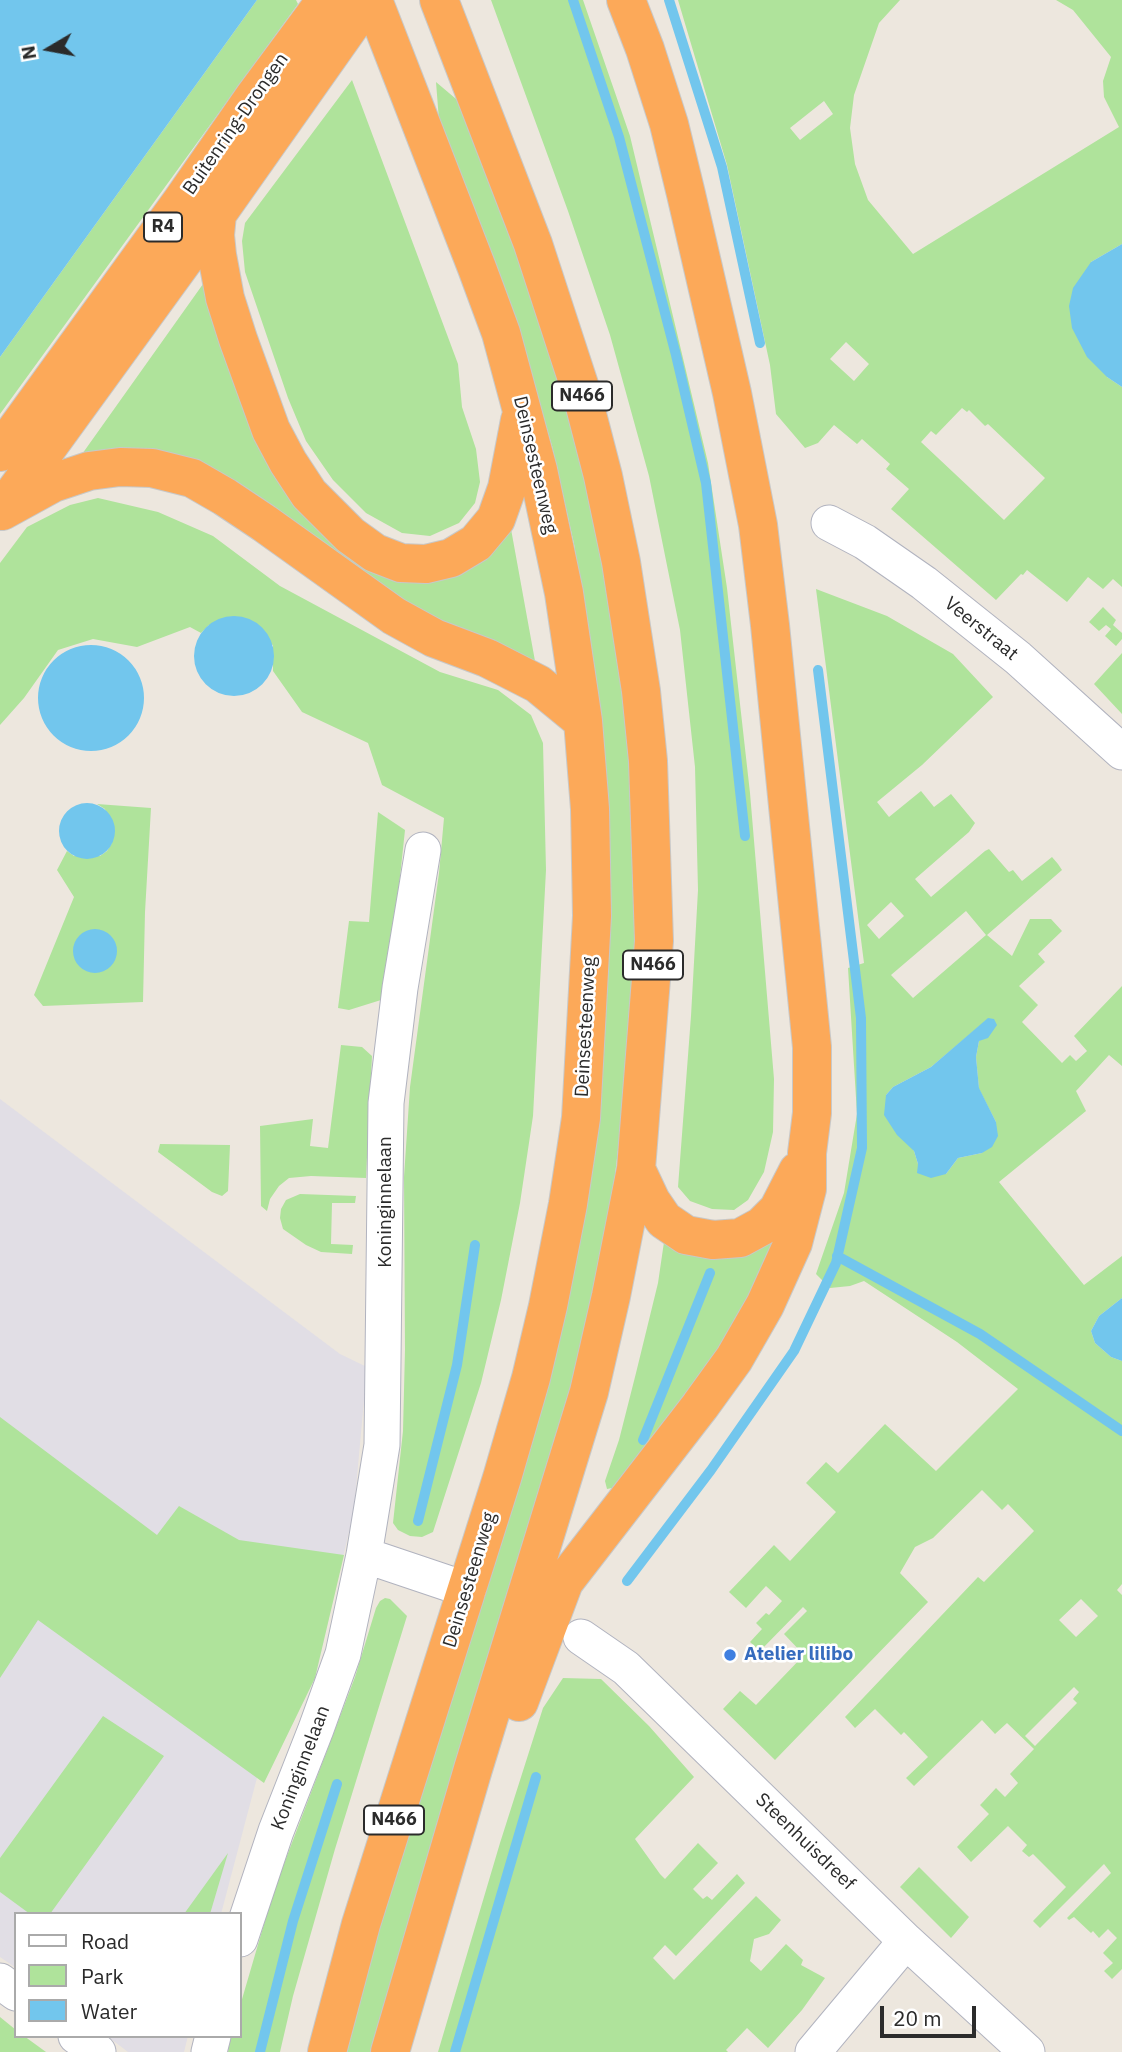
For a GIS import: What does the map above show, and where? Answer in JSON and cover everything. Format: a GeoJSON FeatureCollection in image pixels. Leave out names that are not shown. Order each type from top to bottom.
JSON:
{"type":"FeatureCollection","features":[{"type":"Feature","properties":{"kind":"highway","name":"Buitenring-Drongen"},"geometry":{"type":"LineString","coordinates":[[0,453],[326,0]]}},
{"type":"Feature","properties":{"kind":"highway","name":"Deinsesteenweg"},"geometry":{"type":"LineString","coordinates":[[327,2052],[361,1924],[468,1590],[531,1378],[566,1217],[581,1118],[592,916],[590,809],[583,721],[564,593],[538,470],[496,320],[415,105],[370,0]]}},
{"type":"Feature","properties":{"kind":"highway"},"geometry":{"type":"LineString","coordinates":[[1,512],[370,0]]}},
{"type":"Feature","properties":{"kind":"highway","name":"N466"},"geometry":{"type":"LineString","coordinates":[[390,2052],[473,1769],[589,1392],[636,1169],[654,941],[648,761],[641,691],[621,562],[603,476],[581,391],[533,244],[439,0]]}},
{"type":"Feature","properties":{"kind":"highway"},"geometry":{"type":"LineString","coordinates":[[473,1769],[508,1731],[564,1582],[734,1359],[765,1305],[793,1243],[807,1189],[807,1153],[812,1113],[811,1047],[758,525],[732,393],[687,194],[669,124],[626,0]]}},
{"type":"Feature","properties":{"kind":"highway"},"geometry":{"type":"LineString","coordinates":[[217,214],[215,235],[225,298],[271,430],[309,494],[350,535],[375,553],[401,563],[426,564],[451,558],[476,543],[496,519],[507,488],[522,408]]}},
{"type":"Feature","properties":{"kind":"highway"},"geometry":{"type":"LineString","coordinates":[[1,512],[53,483],[89,471],[120,467],[152,468],[192,478],[225,496],[394,616],[434,638],[486,658],[538,684],[583,721]]}},
{"type":"Feature","properties":{"kind":"highway"},"geometry":{"type":"LineString","coordinates":[[636,1169],[651,1201],[664,1220],[686,1235],[713,1240],[740,1238],[762,1226],[778,1210],[807,1153]]}},
{"type":"Feature","properties":{"kind":"street","name":"Veerstraat"},"geometry":{"type":"LineString","coordinates":[[829,523],[865,542],[925,583],[1018,658],[1122,752]]}},
{"type":"Feature","properties":{"kind":"street","name":"Koninginnelaan"},"geometry":{"type":"LineString","coordinates":[[242,1933],[276,1831],[343,1654],[364,1555],[382,1445],[387,1103],[400,988],[422,850]]}},
{"type":"Feature","properties":{"kind":"street"},"geometry":{"type":"LineString","coordinates":[[364,1555],[468,1590]]}},
{"type":"Feature","properties":{"kind":"street","name":"Steenhuisdreef"},"geometry":{"type":"LineString","coordinates":[[581,1637],[626,1668],[906,1941],[1027,2052]]}},
{"type":"Feature","properties":{"kind":"street"},"geometry":{"type":"LineString","coordinates":[[813,2052],[906,1941]]}},
{"type":"Feature","properties":{"kind":"street"},"geometry":{"type":"LineString","coordinates":[[79,2038],[98,2052]]}},
{"type":"Feature","properties":{"kind":"shaded area"},"geometry":{"type":"Polygon","coordinates":[[[0,1099],[340,1354],[367,1367],[354,1510],[315,1678],[263,1755],[222,1912],[14,1912],[14,1967],[0,1957],[0,1099]]]}},
{"type":"Feature","properties":{"kind":"shaded area"},"geometry":{"type":"Polygon","coordinates":[[[110,2038],[188,2038],[184,2052],[128,2052],[110,2038]]]}},
{"type":"Feature","properties":{"kind":"green space"},"geometry":{"type":"Polygon","coordinates":[[[257,0],[296,0],[298,4],[0,414],[0,357],[257,0]]]}},
{"type":"Feature","properties":{"kind":"green space"},"geometry":{"type":"Polygon","coordinates":[[[491,0],[583,0],[630,136],[708,463],[727,588],[750,793],[774,1079],[773,1132],[764,1172],[748,1200],[734,1210],[712,1209],[690,1201],[678,1187],[698,890],[695,767],[680,630],[649,476],[610,335],[491,0]]]}},
{"type":"Feature","properties":{"kind":"green space"},"geometry":{"type":"Polygon","coordinates":[[[678,0],[900,0],[879,23],[854,95],[850,128],[855,164],[868,200],[913,254],[1119,127],[1104,97],[1103,81],[1111,57],[1073,10],[1056,0],[1122,0],[1122,244],[1091,262],[1107,377],[1122,387],[1122,587],[1113,579],[1103,589],[1088,577],[1067,602],[1027,570],[996,600],[891,509],[909,489],[886,469],[890,464],[862,439],[857,444],[834,425],[818,443],[805,448],[776,414],[770,365],[727,165],[678,0]],[[824,101],[790,128],[800,140],[833,114],[824,101]],[[846,342],[830,359],[854,381],[869,364],[846,342]],[[962,408],[936,435],[931,431],[921,442],[1004,520],[1045,478],[988,424],[985,426],[969,410],[967,412],[962,408]]]}},
{"type":"Feature","properties":{"kind":"green space"},"geometry":{"type":"Polygon","coordinates":[[[352,80],[458,364],[462,407],[476,449],[480,482],[475,503],[459,523],[430,536],[402,533],[366,513],[333,480],[306,441],[288,398],[245,272],[242,241],[245,223],[352,80]]]}},
{"type":"Feature","properties":{"kind":"green space"},"geometry":{"type":"Polygon","coordinates":[[[436,82],[462,104],[524,269],[557,374],[597,528],[622,678],[629,746],[635,933],[627,1075],[615,1175],[597,1280],[570,1393],[371,2052],[347,2052],[598,1105],[607,994],[610,848],[600,709],[574,544],[552,446],[522,343],[440,133],[436,82]]]}},
{"type":"Feature","properties":{"kind":"green space"},"geometry":{"type":"Polygon","coordinates":[[[208,277],[268,451],[386,572],[511,529],[535,661],[439,627],[245,496],[75,464],[208,277]]]}},
{"type":"Feature","properties":{"kind":"green space"},"geometry":{"type":"Polygon","coordinates":[[[98,498],[158,512],[213,536],[280,586],[440,672],[498,690],[531,715],[543,743],[546,870],[533,1116],[520,1203],[481,1383],[433,1532],[422,1537],[410,1536],[398,1530],[393,1523],[403,1431],[404,1177],[410,1087],[444,818],[382,785],[368,743],[302,712],[273,671],[273,645],[209,625],[201,633],[190,627],[137,647],[93,639],[58,650],[24,698],[0,725],[0,563],[27,527],[70,505],[98,498]]]}},
{"type":"Feature","properties":{"kind":"green space"},"geometry":{"type":"Polygon","coordinates":[[[816,589],[887,616],[953,654],[993,697],[922,765],[877,802],[889,817],[921,791],[934,807],[951,794],[975,823],[969,832],[915,879],[931,897],[989,849],[1009,872],[1013,870],[1022,881],[1052,857],[1062,870],[987,935],[1012,956],[1030,919],[1051,919],[1062,931],[1038,954],[1045,962],[1019,986],[1038,1005],[1022,1022],[1062,1063],[1070,1055],[1076,1061],[1087,1051],[1074,1036],[1122,986],[1122,1066],[1109,1055],[1076,1091],[1086,1111],[999,1182],[1084,1285],[1122,1256],[1122,1298],[1099,1316],[1091,1331],[1095,1343],[1111,1357],[1122,1361],[1122,1584],[1117,1590],[1122,1595],[1122,1969],[1112,1979],[1104,1971],[1113,1963],[1103,1953],[1117,1938],[1108,1929],[1099,1938],[1074,1917],[1069,1920],[1067,1918],[1111,1873],[1104,1864],[1040,1928],[1033,1921],[1066,1887],[1033,1854],[1029,1857],[1022,1851],[1027,1845],[1008,1826],[971,1862],[957,1847],[989,1814],[980,1805],[996,1788],[1005,1797],[1018,1783],[1010,1774],[1034,1749],[1007,1723],[995,1734],[982,1720],[914,1786],[906,1778],[928,1757],[904,1732],[901,1735],[875,1709],[855,1728],[845,1717],[978,1577],[984,1582],[1034,1531],[1008,1504],[1002,1510],[982,1490],[933,1538],[915,1547],[900,1573],[928,1602],[775,1760],[723,1709],[740,1691],[756,1705],[804,1655],[784,1634],[807,1611],[803,1607],[760,1651],[750,1642],[762,1629],[756,1623],[766,1613],[769,1615],[782,1601],[766,1586],[746,1608],[729,1592],[774,1545],[790,1561],[836,1512],[806,1483],[826,1462],[838,1473],[885,1424],[936,1471],[1018,1389],[957,1342],[864,1281],[830,1288],[816,1274],[844,1193],[857,1114],[848,968],[864,963],[816,589]],[[891,902],[867,925],[879,939],[904,916],[891,902]],[[966,911],[891,975],[913,998],[986,935],[966,911]],[[988,1019],[931,1067],[893,1087],[886,1095],[918,1164],[946,1174],[958,1158],[982,1153],[996,1122],[979,1089],[976,1057],[988,1019]],[[1081,1599],[1059,1620],[1076,1637],[1098,1616],[1081,1599]],[[1074,1687],[1025,1736],[1035,1746],[1077,1703],[1073,1699],[1079,1692],[1074,1687]]]}},
{"type":"Feature","properties":{"kind":"green space"},"geometry":{"type":"Polygon","coordinates":[[[1103,607],[1116,620],[1113,625],[1122,633],[1122,639],[1116,646],[1105,636],[1111,629],[1106,625],[1099,631],[1089,622],[1103,607]]]}},
{"type":"Feature","properties":{"kind":"green space"},"geometry":{"type":"Polygon","coordinates":[[[1122,653],[1122,714],[1094,684],[1122,653]]]}},
{"type":"Feature","properties":{"kind":"green space"},"geometry":{"type":"Polygon","coordinates":[[[97,804],[151,808],[143,1002],[43,1006],[34,995],[74,897],[57,870],[67,851],[74,856],[100,856],[112,843],[105,809],[97,804]]]}},
{"type":"Feature","properties":{"kind":"green space"},"geometry":{"type":"Polygon","coordinates":[[[378,812],[405,830],[395,924],[381,1000],[349,1010],[338,1008],[349,921],[369,922],[378,812]]]}},
{"type":"Feature","properties":{"kind":"green space"},"geometry":{"type":"Polygon","coordinates":[[[341,1045],[362,1047],[372,1056],[366,1178],[289,1178],[270,1199],[267,1211],[261,1206],[260,1126],[313,1119],[310,1146],[328,1148],[341,1045]]]}},
{"type":"Feature","properties":{"kind":"green space"},"geometry":{"type":"Polygon","coordinates":[[[160,1144],[230,1145],[228,1191],[222,1196],[212,1192],[158,1152],[160,1144]]]}},
{"type":"Feature","properties":{"kind":"green space"},"geometry":{"type":"Polygon","coordinates":[[[300,1194],[356,1196],[355,1203],[332,1203],[331,1244],[353,1245],[352,1254],[321,1252],[283,1229],[281,1209],[286,1200],[300,1194]]]}},
{"type":"Feature","properties":{"kind":"green space"},"geometry":{"type":"Polygon","coordinates":[[[781,1228],[736,1331],[612,1488],[607,1489],[605,1481],[619,1440],[636,1373],[658,1283],[664,1242],[781,1228]]]}},
{"type":"Feature","properties":{"kind":"green space"},"geometry":{"type":"Polygon","coordinates":[[[0,1417],[157,1535],[179,1506],[239,1540],[344,1555],[315,1678],[264,1783],[38,1620],[0,1678],[0,1417]]]}},
{"type":"Feature","properties":{"kind":"green space"},"geometry":{"type":"Polygon","coordinates":[[[390,1599],[407,1616],[335,1849],[280,2052],[228,2052],[231,2038],[242,2038],[242,1999],[274,1890],[355,1677],[380,1601],[390,1599]]]}},
{"type":"Feature","properties":{"kind":"green space"},"geometry":{"type":"Polygon","coordinates":[[[563,1678],[601,1679],[649,1726],[694,1777],[635,1839],[660,1874],[665,1879],[698,1843],[718,1863],[693,1889],[703,1899],[707,1896],[712,1900],[737,1874],[745,1883],[676,1956],[665,1945],[653,1958],[674,1980],[756,1896],[781,1920],[769,1934],[754,1939],[750,1961],[761,1971],[786,1944],[803,1960],[801,1965],[825,1978],[802,2010],[768,2048],[747,2028],[726,2050],[728,2052],[438,2052],[543,1708],[563,1678]]]}},
{"type":"Feature","properties":{"kind":"green space"},"geometry":{"type":"Polygon","coordinates":[[[103,1716],[164,1756],[51,1912],[27,1912],[0,1892],[0,1858],[103,1716]]]}},
{"type":"Feature","properties":{"kind":"green space"},"geometry":{"type":"Polygon","coordinates":[[[228,1853],[211,1912],[185,1912],[228,1853]]]}},
{"type":"Feature","properties":{"kind":"green space"},"geometry":{"type":"Polygon","coordinates":[[[919,1867],[969,1917],[951,1938],[900,1887],[919,1867]]]}},
{"type":"Feature","properties":{"kind":"green space"},"geometry":{"type":"Polygon","coordinates":[[[0,2017],[14,2028],[14,2038],[27,2038],[46,2052],[0,2052],[0,2017]]]}},
{"type":"Feature","properties":{"kind":"water"},"geometry":{"type":"Polygon","coordinates":[[[0,0],[257,0],[0,357],[0,0]]]}},
{"type":"Feature","properties":{"kind":"water"},"geometry":{"type":"Polygon","coordinates":[[[1122,244],[1122,387],[1107,377],[1087,357],[1072,328],[1069,306],[1073,288],[1091,262],[1122,244]]]}},
{"type":"Feature","properties":{"kind":"water"},"geometry":{"type":"Polygon","coordinates":[[[234,616],[249,619],[262,628],[271,641],[274,656],[271,671],[262,684],[249,693],[234,696],[219,693],[206,684],[197,671],[194,656],[197,641],[206,628],[219,619],[234,616]]]}},
{"type":"Feature","properties":{"kind":"water"},"geometry":{"type":"Polygon","coordinates":[[[91,645],[111,649],[128,661],[140,678],[144,698],[140,718],[128,735],[111,747],[91,751],[71,747],[54,735],[42,718],[38,698],[42,678],[54,661],[71,649],[91,645]]]}},
{"type":"Feature","properties":{"kind":"water"},"geometry":{"type":"Polygon","coordinates":[[[81,803],[93,803],[107,811],[115,825],[113,842],[107,851],[93,859],[81,859],[64,847],[59,837],[59,825],[71,808],[81,803]]]}},
{"type":"Feature","properties":{"kind":"water"},"geometry":{"type":"Polygon","coordinates":[[[95,929],[104,930],[111,935],[116,942],[116,960],[111,967],[104,972],[95,973],[86,972],[79,967],[74,960],[73,951],[74,942],[79,935],[86,930],[95,929]]]}},
{"type":"Feature","properties":{"kind":"water"},"geometry":{"type":"Polygon","coordinates":[[[988,1018],[994,1019],[997,1025],[988,1038],[979,1041],[976,1057],[979,1088],[996,1122],[998,1136],[992,1147],[982,1153],[958,1158],[946,1174],[931,1178],[917,1173],[918,1164],[914,1151],[897,1135],[884,1115],[886,1095],[893,1087],[931,1067],[988,1018]]]}},
{"type":"Feature","properties":{"kind":"water"},"geometry":{"type":"Polygon","coordinates":[[[1122,1298],[1122,1361],[1111,1357],[1095,1343],[1091,1331],[1099,1316],[1122,1298]]]}},
{"type":"Feature","properties":{"kind":"waterway"},"geometry":{"type":"LineString","coordinates":[[573,0],[619,137],[676,355],[706,483],[745,836]]}},
{"type":"Feature","properties":{"kind":"waterway"},"geometry":{"type":"LineString","coordinates":[[669,0],[722,167],[760,343]]}},
{"type":"Feature","properties":{"kind":"waterway"},"geometry":{"type":"LineString","coordinates":[[627,1581],[711,1470],[794,1351],[836,1263],[862,1148],[861,1018],[818,670]]}},
{"type":"Feature","properties":{"kind":"waterway"},"geometry":{"type":"LineString","coordinates":[[418,1521],[457,1365],[475,1245]]}},
{"type":"Feature","properties":{"kind":"waterway"},"geometry":{"type":"LineString","coordinates":[[837,1256],[980,1334],[1122,1431]]}},
{"type":"Feature","properties":{"kind":"waterway"},"geometry":{"type":"LineString","coordinates":[[643,1440],[710,1273]]}},
{"type":"Feature","properties":{"kind":"waterway"},"geometry":{"type":"LineString","coordinates":[[455,2052],[536,1777]]}},
{"type":"Feature","properties":{"kind":"waterway"},"geometry":{"type":"LineString","coordinates":[[260,2052],[293,1921],[337,1784]]}},
{"type":"Feature","properties":{"kind":"place","name":"Atelier lilibo"},"geometry":{"type":"Point","coordinates":[730,1655]}}]}
